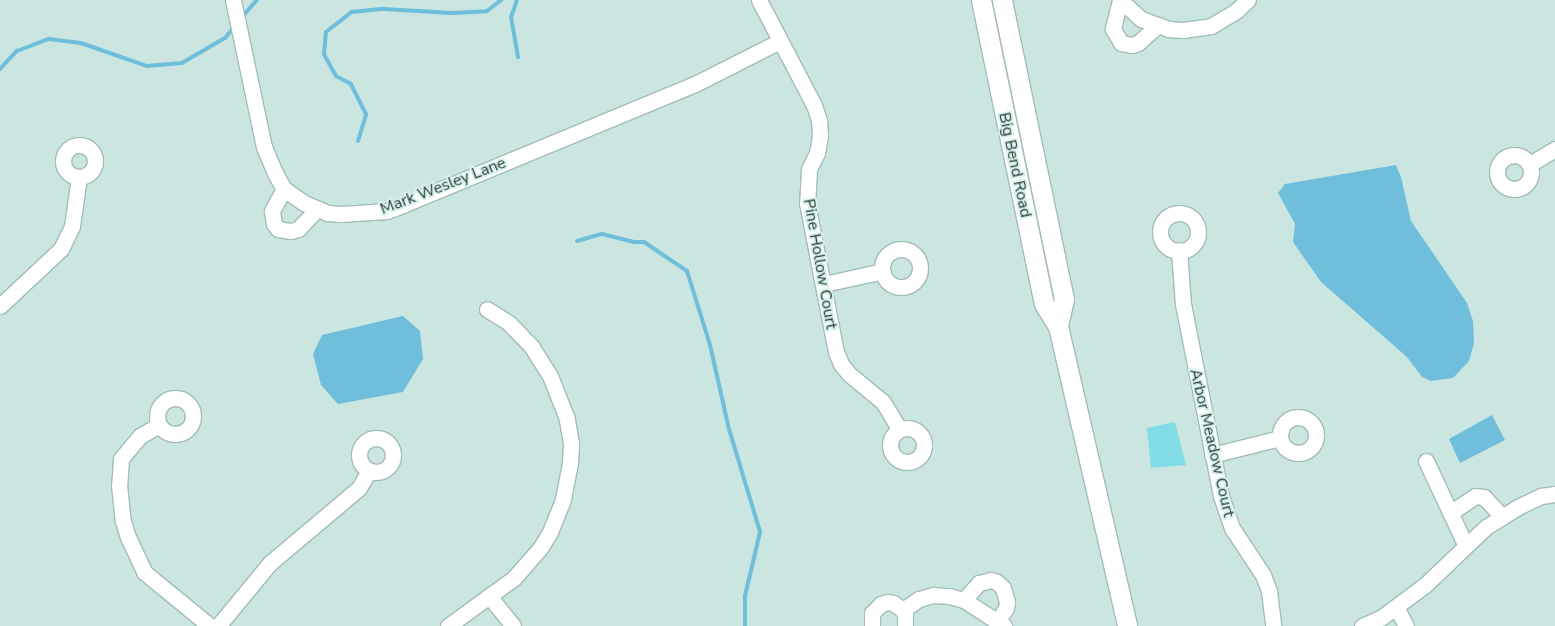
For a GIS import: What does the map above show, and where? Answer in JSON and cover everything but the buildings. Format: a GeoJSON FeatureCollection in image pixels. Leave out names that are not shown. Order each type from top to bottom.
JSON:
{"type":"FeatureCollection","features":[{"type":"Feature","properties":{"kind":"main road","name":"Big Bend Road"},"geometry":{"type":"LineString","coordinates":[[981,0],[1044,304],[1058,326],[1126,626]]}},
{"type":"Feature","properties":{"kind":"main road","name":"Big Bend Road"},"geometry":{"type":"LineString","coordinates":[[1002,0],[1064,299],[1058,326]]}},
{"type":"Feature","properties":{"kind":"street","name":"Pine Hollow Court"},"geometry":{"type":"LineString","coordinates":[[759,0],[814,105],[819,120],[820,136],[816,153],[809,169],[807,203],[836,352],[841,364],[883,402],[899,429]]}},
{"type":"Feature","properties":{"kind":"street"},"geometry":{"type":"LineString","coordinates":[[1158,25],[1138,43],[1132,45],[1116,39],[1113,29],[1120,0],[1141,19],[1158,25],[1168,29],[1183,30],[1211,26],[1236,11],[1248,0]]}},
{"type":"Feature","properties":{"kind":"street"},"geometry":{"type":"LineString","coordinates":[[233,2],[264,147],[284,189],[272,211],[274,224],[278,229],[291,231],[298,229],[317,209]]}},
{"type":"Feature","properties":{"kind":"street","name":"Mark Wesley Lane"},"geometry":{"type":"LineString","coordinates":[[284,189],[327,213],[356,214],[387,211],[695,84],[780,41]]}},
{"type":"Feature","properties":{"kind":"street"},"geometry":{"type":"LineString","coordinates":[[1530,164],[1555,149]]}},
{"type":"Feature","properties":{"kind":"street"},"geometry":{"type":"LineString","coordinates":[[0,306],[61,249],[72,226],[79,177]]}},
{"type":"Feature","properties":{"kind":"street","name":"Arbor Meadow Court"},"geometry":{"type":"LineString","coordinates":[[1179,250],[1182,304],[1224,510],[1232,528],[1263,575],[1268,591],[1273,626]]}},
{"type":"Feature","properties":{"kind":"street"},"geometry":{"type":"LineString","coordinates":[[824,284],[883,271]]}},
{"type":"Feature","properties":{"kind":"street"},"geometry":{"type":"LineString","coordinates":[[448,626],[514,578],[527,564],[550,532],[568,480],[571,443],[566,416],[550,376],[532,347],[509,323],[487,309]]}},
{"type":"Feature","properties":{"kind":"street"},"geometry":{"type":"LineString","coordinates":[[159,425],[140,436],[121,459],[119,499],[126,529],[144,572],[210,626]]}},
{"type":"Feature","properties":{"kind":"street"},"geometry":{"type":"LineString","coordinates":[[1212,455],[1280,438]]}},
{"type":"Feature","properties":{"kind":"street"},"geometry":{"type":"LineString","coordinates":[[1426,460],[1466,544]]}},
{"type":"Feature","properties":{"kind":"street"},"geometry":{"type":"LineString","coordinates":[[218,626],[270,563],[359,488],[369,471]]}},
{"type":"Feature","properties":{"kind":"street"},"geometry":{"type":"LineString","coordinates":[[1364,626],[1396,607],[1445,568],[1466,544],[1502,516],[1541,496],[1555,494]]}},
{"type":"Feature","properties":{"kind":"street"},"geometry":{"type":"LineString","coordinates":[[1450,513],[1475,496],[1484,497],[1502,516]]}},
{"type":"Feature","properties":{"kind":"street"},"geometry":{"type":"LineString","coordinates":[[903,610],[919,599],[933,595],[964,600],[1000,624],[1007,602],[1003,588],[997,582],[991,580],[979,583],[964,600]]}},
{"type":"Feature","properties":{"kind":"street"},"geometry":{"type":"LineString","coordinates":[[489,596],[513,626]]}},
{"type":"Feature","properties":{"kind":"street"},"geometry":{"type":"LineString","coordinates":[[872,626],[872,613],[880,604],[893,603],[903,610],[905,626]]}},
{"type":"Feature","properties":{"kind":"street"},"geometry":{"type":"LineString","coordinates":[[1396,607],[1406,626]]}},
{"type":"Feature","properties":{"kind":"water"},"geometry":{"type":"Polygon","coordinates":[[[1396,165],[1401,177],[1411,221],[1467,303],[1473,321],[1474,343],[1469,361],[1453,378],[1431,381],[1422,377],[1407,357],[1321,282],[1293,242],[1295,224],[1278,193],[1285,184],[1396,165]]]}},
{"type":"Feature","properties":{"kind":"water"},"geometry":{"type":"Polygon","coordinates":[[[403,316],[420,331],[423,359],[403,392],[338,404],[321,385],[313,354],[322,335],[403,316]]]}},
{"type":"Feature","properties":{"kind":"water"},"geometry":{"type":"Polygon","coordinates":[[[1492,415],[1505,440],[1460,463],[1449,439],[1492,415]]]}},
{"type":"Feature","properties":{"kind":"waterway"},"geometry":{"type":"LineString","coordinates":[[242,17],[257,0]]}},
{"type":"Feature","properties":{"kind":"waterway"},"geometry":{"type":"LineString","coordinates":[[358,141],[366,114],[351,84],[336,76],[324,54],[326,32],[352,12],[383,9],[452,13],[487,11],[501,0]]}},
{"type":"Feature","properties":{"kind":"waterway"},"geometry":{"type":"LineString","coordinates":[[517,0],[511,17],[518,57]]}},
{"type":"Feature","properties":{"kind":"waterway"},"geometry":{"type":"LineString","coordinates":[[0,69],[17,51],[49,39],[81,43],[147,66],[182,63],[225,38],[234,27]]}},
{"type":"Feature","properties":{"kind":"waterway"},"geometry":{"type":"LineString","coordinates":[[577,241],[602,234],[633,242],[644,242],[687,271],[710,345],[729,429],[760,532],[745,596],[745,626]]}}]}
